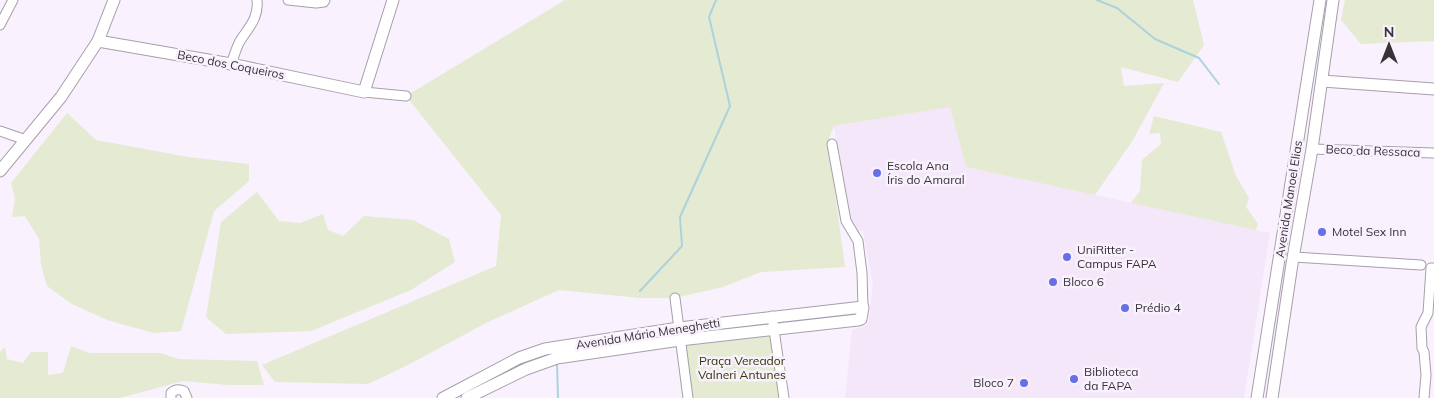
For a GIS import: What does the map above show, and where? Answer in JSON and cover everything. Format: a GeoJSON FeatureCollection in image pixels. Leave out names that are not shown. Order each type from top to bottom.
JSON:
{"type":"FeatureCollection","features":[{"type":"Feature","properties":{"kind":"street"},"geometry":{"type":"LineString","coordinates":[[0,25],[13,0]]}},
{"type":"Feature","properties":{"kind":"street"},"geometry":{"type":"LineString","coordinates":[[0,171],[61,97],[98,40],[114,0]]}},
{"type":"Feature","properties":{"kind":"street"},"geometry":{"type":"LineString","coordinates":[[231,64],[239,43],[253,24],[258,5],[257,0]]}},
{"type":"Feature","properties":{"kind":"street"},"geometry":{"type":"LineString","coordinates":[[288,0],[316,3],[324,2],[325,0]]}},
{"type":"Feature","properties":{"kind":"street"},"geometry":{"type":"LineString","coordinates":[[393,0],[364,92],[406,96]]}},
{"type":"Feature","properties":{"kind":"street","name":"Avenida Manoel Elias"},"geometry":{"type":"LineString","coordinates":[[1257,398],[1320,0]]}},
{"type":"Feature","properties":{"kind":"street","name":"Avenida Manoel Elias"},"geometry":{"type":"LineString","coordinates":[[1272,398],[1312,149],[1333,0]]}},
{"type":"Feature","properties":{"kind":"street"},"geometry":{"type":"LineString","coordinates":[[1315,29],[1322,32],[1328,30]]}},
{"type":"Feature","properties":{"kind":"street","name":"Beco dos Coqueiros"},"geometry":{"type":"LineString","coordinates":[[98,40],[231,64],[364,92]]}},
{"type":"Feature","properties":{"kind":"street"},"geometry":{"type":"LineString","coordinates":[[1313,42],[1320,41],[1326,46]]}},
{"type":"Feature","properties":{"kind":"street"},"geometry":{"type":"LineString","coordinates":[[1322,81],[1434,89]]}},
{"type":"Feature","properties":{"kind":"street"},"geometry":{"type":"LineString","coordinates":[[0,131],[26,140]]}},
{"type":"Feature","properties":{"kind":"street"},"geometry":{"type":"LineString","coordinates":[[832,144],[846,221],[858,241],[862,273],[863,307]]}},
{"type":"Feature","properties":{"kind":"street","name":"Beco da Ressaca"},"geometry":{"type":"LineString","coordinates":[[1312,149],[1434,153]]}},
{"type":"Feature","properties":{"kind":"street"},"geometry":{"type":"LineString","coordinates":[[1278,262],[1293,260],[1421,265]]}},
{"type":"Feature","properties":{"kind":"street"},"geometry":{"type":"LineString","coordinates":[[1424,398],[1429,351],[1422,348],[1421,327],[1432,302],[1432,268],[1434,268]]}},
{"type":"Feature","properties":{"kind":"street"},"geometry":{"type":"LineString","coordinates":[[675,298],[688,398]]}},
{"type":"Feature","properties":{"kind":"street","name":"Avenida Mário Meneghetti"},"geometry":{"type":"LineString","coordinates":[[443,398],[465,395],[526,369],[547,355],[557,358],[679,334],[772,316],[863,307],[861,319],[858,320],[679,334]]}},
{"type":"Feature","properties":{"kind":"street"},"geometry":{"type":"LineString","coordinates":[[772,316],[784,398]]}},
{"type":"Feature","properties":{"kind":"street"},"geometry":{"type":"LineString","coordinates":[[171,398],[174,390],[180,389],[184,391],[187,398]]}},
{"type":"Feature","properties":{"kind":"shaded area","name":"UniRitter - Campus FAPA"},"geometry":{"type":"Polygon","coordinates":[[[950,107],[966,167],[1270,233],[1244,398],[845,398],[852,330],[868,325],[873,285],[863,231],[856,231],[849,221],[834,126],[950,107]]]}},
{"type":"Feature","properties":{"kind":"green space"},"geometry":{"type":"Polygon","coordinates":[[[565,0],[1193,0],[1204,45],[1178,82],[1121,67],[1124,86],[1164,83],[1133,140],[1095,195],[966,167],[950,107],[834,126],[828,141],[845,267],[761,272],[723,287],[675,298],[640,298],[559,290],[488,322],[368,384],[275,382],[262,365],[496,266],[501,215],[406,96],[565,0]]]}},
{"type":"Feature","properties":{"kind":"green space"},"geometry":{"type":"Polygon","coordinates":[[[1345,0],[1434,0],[1434,41],[1361,44],[1341,20],[1345,0]]]}},
{"type":"Feature","properties":{"kind":"green space"},"geometry":{"type":"Polygon","coordinates":[[[67,113],[96,140],[188,157],[249,164],[249,181],[214,211],[181,331],[154,333],[107,320],[72,304],[47,286],[41,265],[39,239],[25,216],[12,217],[15,198],[11,183],[67,113]]]}},
{"type":"Feature","properties":{"kind":"green space"},"geometry":{"type":"Polygon","coordinates":[[[1154,116],[1221,132],[1236,176],[1249,198],[1246,207],[1258,224],[1256,230],[1131,203],[1140,191],[1142,160],[1161,144],[1160,133],[1149,134],[1154,116]]]}},
{"type":"Feature","properties":{"kind":"green space"},"geometry":{"type":"Polygon","coordinates":[[[257,192],[279,221],[300,223],[323,214],[328,230],[343,236],[364,216],[413,220],[449,239],[455,262],[411,290],[311,331],[226,334],[206,317],[221,222],[257,192]]]}},
{"type":"Feature","properties":{"kind":"green space","name":"Praça Vereador Valneri Antunes"},"geometry":{"type":"Polygon","coordinates":[[[770,333],[779,398],[693,398],[686,344],[770,333]]]}},
{"type":"Feature","properties":{"kind":"green space"},"geometry":{"type":"Polygon","coordinates":[[[71,346],[90,353],[160,353],[179,359],[257,361],[264,385],[228,385],[183,381],[120,398],[0,398],[0,352],[5,347],[7,359],[23,363],[31,352],[48,352],[48,375],[63,373],[71,346]]]}},
{"type":"Feature","properties":{"kind":"waterway"},"geometry":{"type":"LineString","coordinates":[[640,291],[682,246],[680,217],[730,106],[709,17],[716,0]]}},
{"type":"Feature","properties":{"kind":"waterway"},"geometry":{"type":"LineString","coordinates":[[1097,0],[1117,8],[1155,39],[1199,58],[1219,84]]}},
{"type":"Feature","properties":{"kind":"waterway"},"geometry":{"type":"LineString","coordinates":[[557,363],[558,398]]}},
{"type":"Feature","properties":{"kind":"place","name":"Escola Ana Íris do Amaral"},"geometry":{"type":"Point","coordinates":[877,173]}},
{"type":"Feature","properties":{"kind":"place","name":"Motel Sex Inn"},"geometry":{"type":"Point","coordinates":[1322,232]}},
{"type":"Feature","properties":{"kind":"place","name":"UniRitter - Campus FAPA"},"geometry":{"type":"Point","coordinates":[1067,257]}},
{"type":"Feature","properties":{"kind":"place","name":"Bloco 6"},"geometry":{"type":"Point","coordinates":[1053,282]}},
{"type":"Feature","properties":{"kind":"place","name":"Prédio 4"},"geometry":{"type":"Point","coordinates":[1125,308]}},
{"type":"Feature","properties":{"kind":"place","name":"Biblioteca da FAPA"},"geometry":{"type":"Point","coordinates":[1074,379]}},
{"type":"Feature","properties":{"kind":"place","name":"Bloco 7"},"geometry":{"type":"Point","coordinates":[1024,383]}}]}
